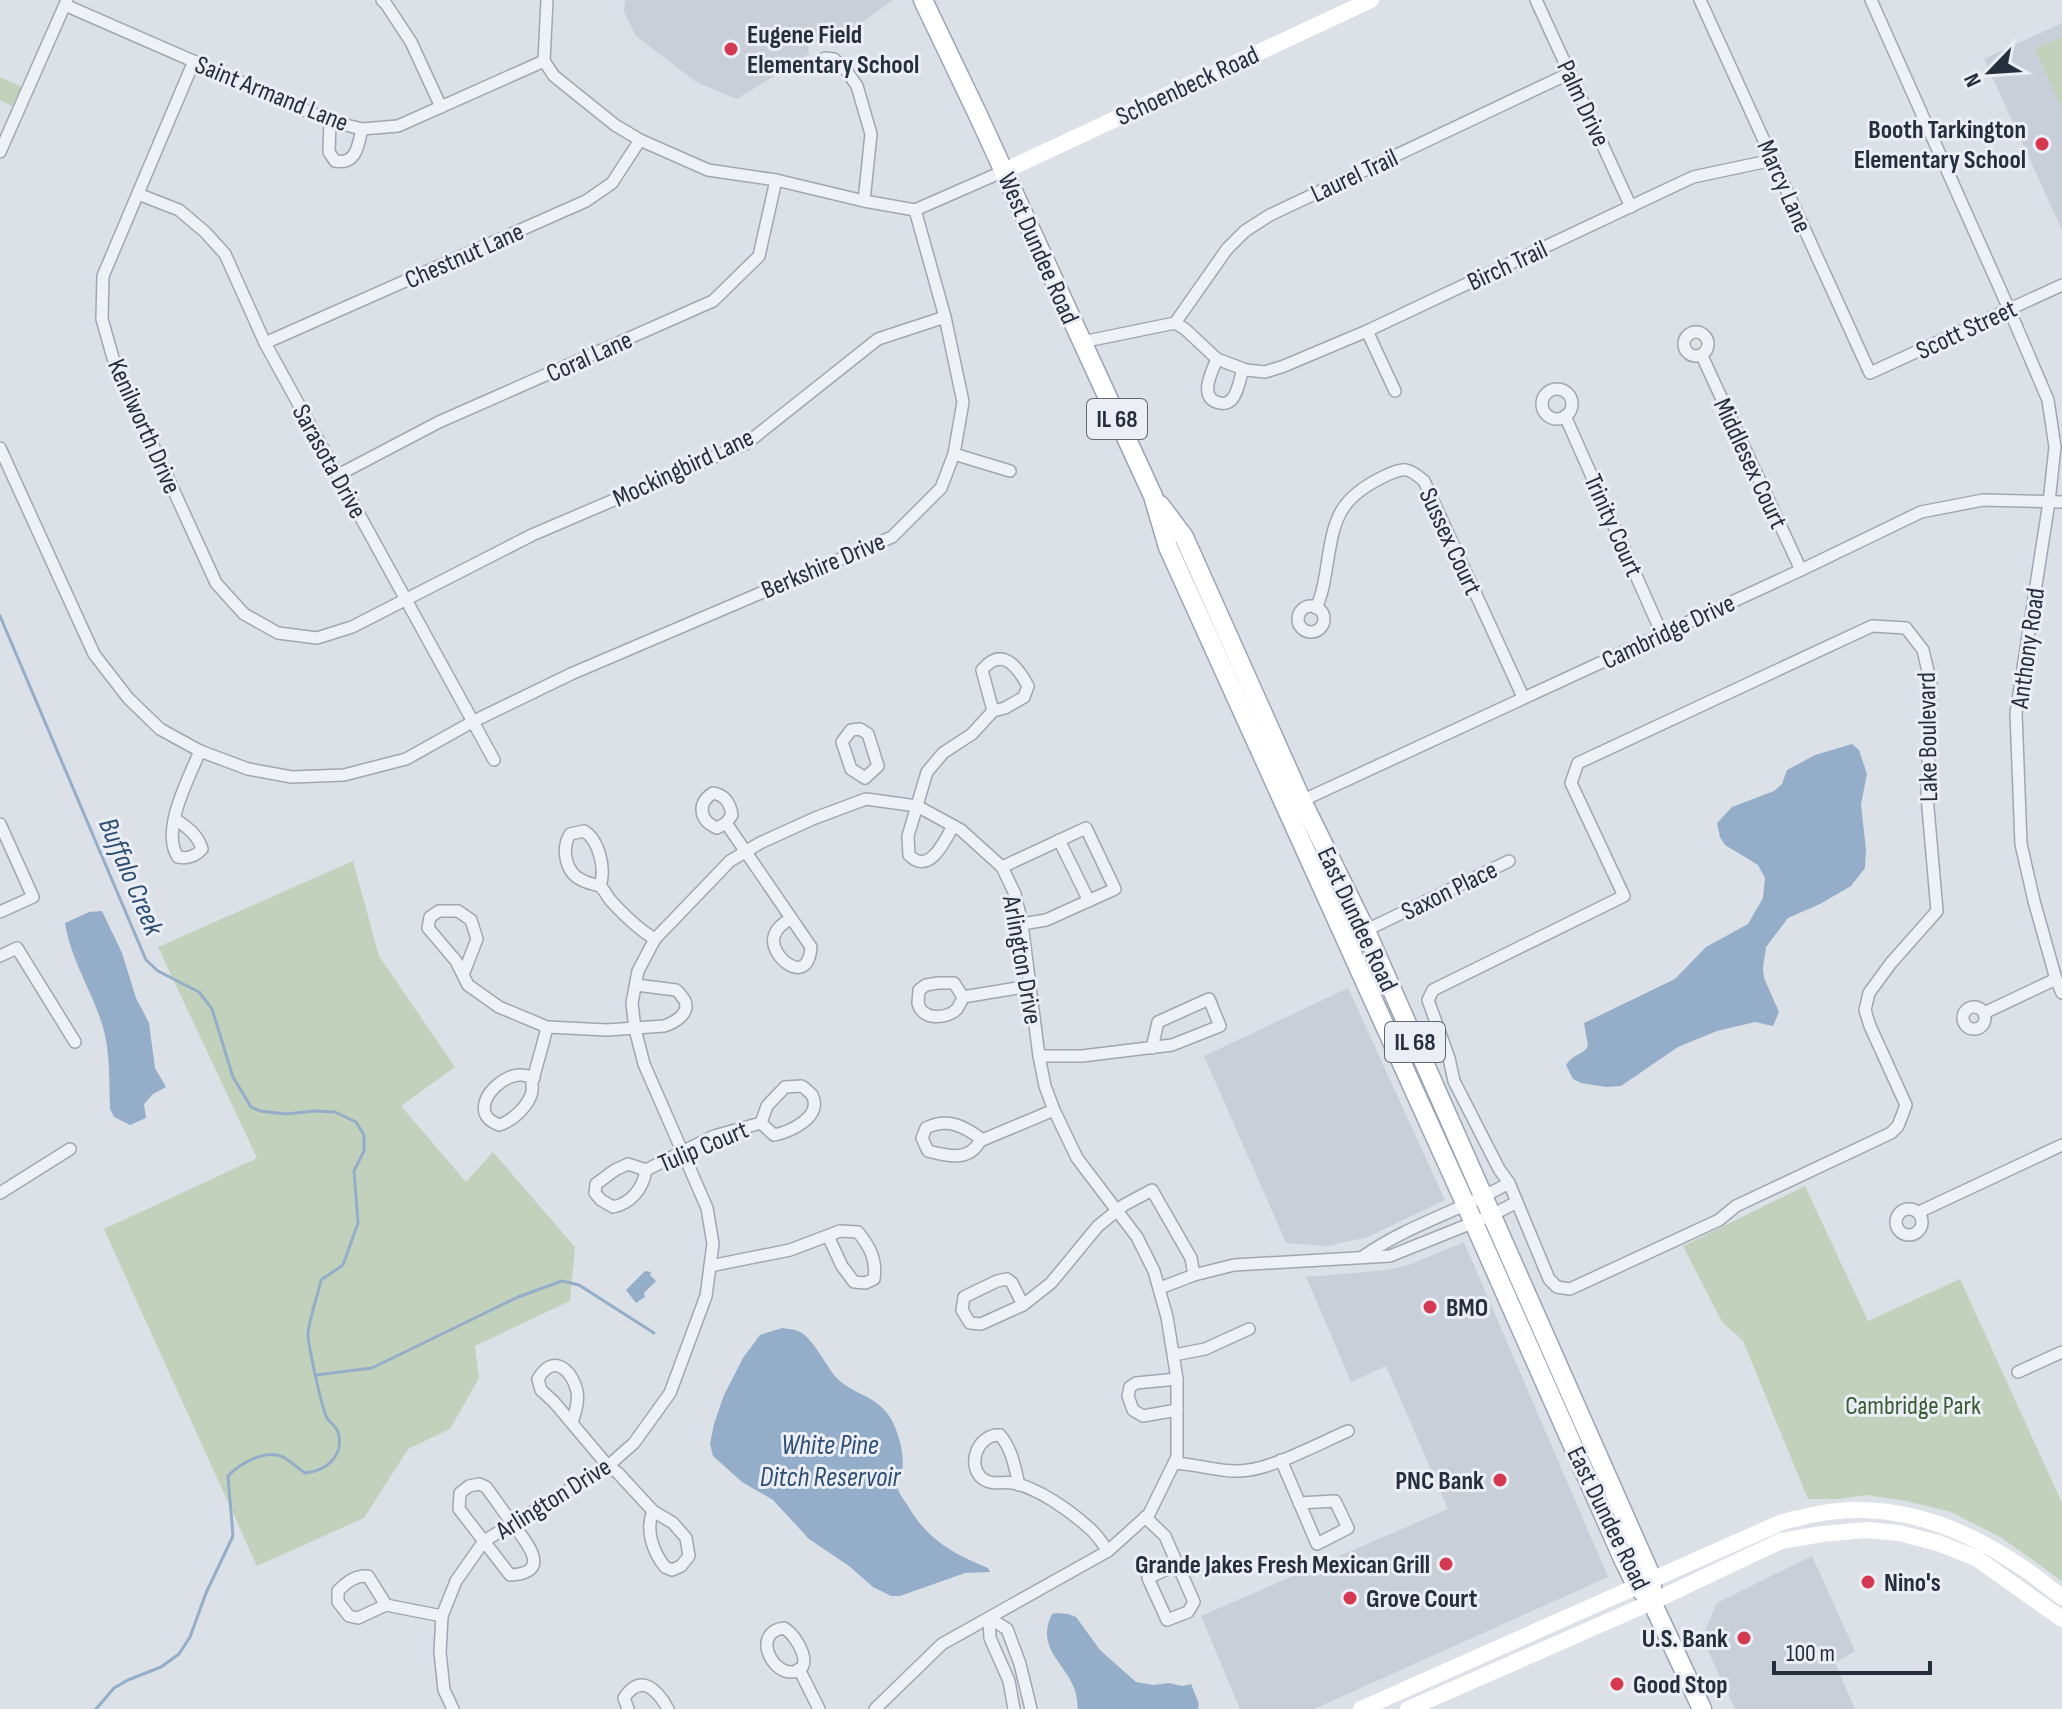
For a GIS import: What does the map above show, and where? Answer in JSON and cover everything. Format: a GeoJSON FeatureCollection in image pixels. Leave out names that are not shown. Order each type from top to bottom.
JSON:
{"type":"FeatureCollection","features":[{"type":"Feature","properties":{"kind":"main road","name":"West Dundee Road"},"geometry":{"type":"LineString","coordinates":[[923,0],[1153,496]]}},
{"type":"Feature","properties":{"kind":"main road","name":"Schoenbeck Road"},"geometry":{"type":"LineString","coordinates":[[1004,171],[1371,0]]}},
{"type":"Feature","properties":{"kind":"main road","name":"East Dundee Road"},"geometry":{"type":"LineString","coordinates":[[1153,496],[1184,537],[1294,804],[1346,940],[1479,1210]]}},
{"type":"Feature","properties":{"kind":"main road","name":"East Dundee Road"},"geometry":{"type":"LineString","coordinates":[[1294,804],[1366,931],[1479,1210],[1652,1602]]}},
{"type":"Feature","properties":{"kind":"main road"},"geometry":{"type":"LineString","coordinates":[[1361,1709],[1782,1522],[1817,1513],[1856,1510],[1907,1514],[1947,1526],[2008,1557],[2062,1597]]}},
{"type":"Feature","properties":{"kind":"main road"},"geometry":{"type":"LineString","coordinates":[[1408,1709],[1652,1602],[1781,1541],[1822,1534],[1866,1530],[1938,1543],[1976,1558],[2062,1619]]}},
{"type":"Feature","properties":{"kind":"main road","name":"IL 68"},"geometry":{"type":"LineString","coordinates":[[1652,1602],[1702,1709]]}},
{"type":"Feature","properties":{"kind":"street"},"geometry":{"type":"LineString","coordinates":[[382,0],[411,42],[441,107]]}},
{"type":"Feature","properties":{"kind":"street"},"geometry":{"type":"LineString","coordinates":[[547,0],[544,61],[554,76],[615,125],[640,140],[708,170],[776,180],[915,210],[1004,171]]}},
{"type":"Feature","properties":{"kind":"street","name":"Palm Drive"},"geometry":{"type":"LineString","coordinates":[[1536,0],[1631,207]]}},
{"type":"Feature","properties":{"kind":"street","name":"Marcy Lane"},"geometry":{"type":"LineString","coordinates":[[1700,0],[1870,373]]}},
{"type":"Feature","properties":{"kind":"street","name":"Anthony Road"},"geometry":{"type":"LineString","coordinates":[[1871,0],[2048,400],[2055,447],[2056,502],[2016,713],[2021,844],[2062,993]]}},
{"type":"Feature","properties":{"kind":"street"},"geometry":{"type":"LineString","coordinates":[[0,152],[66,2]]}},
{"type":"Feature","properties":{"kind":"street","name":"Saint Armand Lane"},"geometry":{"type":"LineString","coordinates":[[66,2],[330,121],[362,129],[398,126],[544,61]]}},
{"type":"Feature","properties":{"kind":"street"},"geometry":{"type":"LineString","coordinates":[[825,58],[834,59],[857,86],[871,134],[864,201]]}},
{"type":"Feature","properties":{"kind":"street","name":"Kenilworth Drive"},"geometry":{"type":"LineString","coordinates":[[194,61],[103,276],[102,319],[113,358],[216,583],[244,614],[278,633],[317,638],[352,627],[407,598]]}},
{"type":"Feature","properties":{"kind":"street","name":"Laurel Trail"},"geometry":{"type":"LineString","coordinates":[[1175,323],[1227,249],[1245,231],[1270,215],[1570,73]]}},
{"type":"Feature","properties":{"kind":"street"},"geometry":{"type":"LineString","coordinates":[[330,121],[329,152],[335,161],[348,161],[357,151],[362,129]]}},
{"type":"Feature","properties":{"kind":"street","name":"Chestnut Lane"},"geometry":{"type":"LineString","coordinates":[[265,343],[586,201],[612,183],[640,140]]}},
{"type":"Feature","properties":{"kind":"street","name":"Birch Trail"},"geometry":{"type":"LineString","coordinates":[[1175,323],[1217,359],[1243,369],[1265,372],[1367,331],[1693,177],[1773,160]]}},
{"type":"Feature","properties":{"kind":"street","name":"Coral Lane"},"geometry":{"type":"LineString","coordinates":[[338,475],[439,422],[713,301],[759,256],[776,180]]}},
{"type":"Feature","properties":{"kind":"street","name":"Sarasota Drive"},"geometry":{"type":"LineString","coordinates":[[138,194],[179,210],[225,254],[265,343],[494,760]]}},
{"type":"Feature","properties":{"kind":"street","name":"Berkshire Drive"},"geometry":{"type":"LineString","coordinates":[[0,448],[94,654],[128,698],[160,729],[200,751],[248,769],[292,777],[344,775],[406,759],[474,721],[571,674],[892,537],[941,488],[954,454],[963,402],[945,317],[915,210]]}},
{"type":"Feature","properties":{"kind":"street","name":"Scott Street"},"geometry":{"type":"LineString","coordinates":[[1870,373],[2062,285]]}},
{"type":"Feature","properties":{"kind":"street","name":"Mockingbird Lane"},"geometry":{"type":"LineString","coordinates":[[407,598],[532,535],[747,443],[878,339],[945,317]]}},
{"type":"Feature","properties":{"kind":"street"},"geometry":{"type":"LineString","coordinates":[[1082,342],[1175,323]]}},
{"type":"Feature","properties":{"kind":"street"},"geometry":{"type":"LineString","coordinates":[[1367,331],[1395,391]]}},
{"type":"Feature","properties":{"kind":"street","name":"Middlesex Court"},"geometry":{"type":"LineString","coordinates":[[1702,356],[1801,570]]}},
{"type":"Feature","properties":{"kind":"street"},"geometry":{"type":"LineString","coordinates":[[1217,359],[1207,382],[1208,394],[1220,403],[1233,399],[1243,369]]}},
{"type":"Feature","properties":{"kind":"street","name":"Trinity Court"},"geometry":{"type":"LineString","coordinates":[[1565,416],[1662,634]]}},
{"type":"Feature","properties":{"kind":"street"},"geometry":{"type":"LineString","coordinates":[[954,454],[1010,471]]}},
{"type":"Feature","properties":{"kind":"street","name":"Sussex Court"},"geometry":{"type":"LineString","coordinates":[[1316,608],[1322,597],[1331,538],[1345,504],[1362,487],[1388,474],[1404,468],[1413,471],[1424,481],[1523,697]]}},
{"type":"Feature","properties":{"kind":"street","name":"Cambridge Drive"},"geometry":{"type":"LineString","coordinates":[[1294,804],[1921,512],[1983,500],[2056,502]]}},
{"type":"Feature","properties":{"kind":"street","name":"Lake Boulevard"},"geometry":{"type":"LineString","coordinates":[[1872,626],[1906,628],[1923,650],[1931,684],[1927,796],[1937,911],[1869,993],[1865,1010],[1906,1105],[1898,1126],[1891,1133],[1736,1206],[1719,1220],[1570,1289],[1557,1287],[1549,1279],[1509,1183],[1454,1081],[1428,1000],[1433,990],[1624,896],[1571,783],[1578,763],[1872,626]]}},
{"type":"Feature","properties":{"kind":"street"},"geometry":{"type":"LineString","coordinates":[[953,826],[933,857],[921,863],[909,855],[908,836],[927,772],[943,753],[972,734],[993,711],[1024,697],[1028,686],[1020,671],[1007,660],[996,659],[982,670],[993,711]]}},
{"type":"Feature","properties":{"kind":"street"},"geometry":{"type":"LineString","coordinates":[[175,819],[200,751]]}},
{"type":"Feature","properties":{"kind":"street"},"geometry":{"type":"LineString","coordinates":[[865,778],[866,799]]}},
{"type":"Feature","properties":{"kind":"street","name":"Arlington Drive"},"geometry":{"type":"LineString","coordinates":[[453,1709],[444,1690],[440,1652],[442,1616],[456,1581],[484,1541],[608,1466],[634,1443],[670,1393],[706,1296],[713,1244],[707,1208],[644,1064],[632,1003],[638,971],[655,939],[730,861],[815,818],[866,799],[917,806],[961,830],[1002,867],[1015,894],[1022,924],[1045,1086],[1077,1158],[1137,1237],[1160,1288],[1177,1379],[1177,1457],[1149,1514],[1108,1551],[942,1644],[875,1709]]}},
{"type":"Feature","properties":{"kind":"street"},"geometry":{"type":"LineString","coordinates":[[726,823],[791,918]]}},
{"type":"Feature","properties":{"kind":"street"},"geometry":{"type":"LineString","coordinates":[[0,824],[33,897],[0,912]]}},
{"type":"Feature","properties":{"kind":"street"},"geometry":{"type":"LineString","coordinates":[[1002,867],[1086,828],[1115,889],[1046,920],[1022,924]]}},
{"type":"Feature","properties":{"kind":"street"},"geometry":{"type":"LineString","coordinates":[[600,886],[598,849],[591,835],[584,831],[570,834],[565,843],[571,870],[580,880],[600,886],[611,901],[655,939]]}},
{"type":"Feature","properties":{"kind":"street"},"geometry":{"type":"LineString","coordinates":[[1059,840],[1089,901]]}},
{"type":"Feature","properties":{"kind":"street","name":"Saxon Place"},"geometry":{"type":"LineString","coordinates":[[1346,940],[1509,861]]}},
{"type":"Feature","properties":{"kind":"street"},"geometry":{"type":"LineString","coordinates":[[463,975],[477,939],[471,920],[458,911],[439,911],[430,917],[428,928],[456,961],[463,975],[468,985],[499,1007],[547,1027],[635,1029],[672,1024],[686,1008],[685,1000],[676,990],[636,985]]}},
{"type":"Feature","properties":{"kind":"street"},"geometry":{"type":"LineString","coordinates":[[0,956],[17,948],[75,1042]]}},
{"type":"Feature","properties":{"kind":"street"},"geometry":{"type":"LineString","coordinates":[[1984,1013],[2056,979]]}},
{"type":"Feature","properties":{"kind":"street"},"geometry":{"type":"LineString","coordinates":[[963,997],[1029,986]]}},
{"type":"Feature","properties":{"kind":"street"},"geometry":{"type":"LineString","coordinates":[[1039,1056],[1082,1056],[1152,1048],[1172,1045],[1220,1026],[1209,999],[1158,1022],[1152,1048]]}},
{"type":"Feature","properties":{"kind":"street"},"geometry":{"type":"LineString","coordinates":[[534,1078],[523,1075],[502,1081],[486,1101],[485,1113],[490,1121],[499,1125],[508,1123],[531,1096],[547,1027]]}},
{"type":"Feature","properties":{"kind":"street","name":"Tulip Court"},"geometry":{"type":"LineString","coordinates":[[802,1086],[812,1095],[814,1105],[810,1116],[788,1132],[774,1135],[761,1123],[767,1106],[785,1087],[802,1086]]}},
{"type":"Feature","properties":{"kind":"street"},"geometry":{"type":"LineString","coordinates":[[980,1141],[961,1125],[948,1123],[926,1128],[922,1138],[928,1151],[960,1157],[970,1153],[980,1141],[1054,1110]]}},
{"type":"Feature","properties":{"kind":"street","name":"Tulip Court"},"geometry":{"type":"LineString","coordinates":[[646,1170],[644,1182],[624,1204],[613,1207],[595,1193],[596,1184],[628,1164],[646,1170],[714,1136],[761,1123]]}},
{"type":"Feature","properties":{"kind":"street"},"geometry":{"type":"LineString","coordinates":[[1919,1212],[2062,1145]]}},
{"type":"Feature","properties":{"kind":"street"},"geometry":{"type":"LineString","coordinates":[[0,1193],[70,1149]]}},
{"type":"Feature","properties":{"kind":"street"},"geometry":{"type":"LineString","coordinates":[[1160,1288],[1234,1265],[1390,1256],[1479,1210],[1509,1183]]}},
{"type":"Feature","properties":{"kind":"street"},"geometry":{"type":"LineString","coordinates":[[1023,1305],[1007,1279],[964,1297],[962,1310],[970,1323],[981,1324],[1023,1305],[1051,1283],[1098,1226],[1124,1205],[1152,1190],[1191,1258],[1194,1275]]}},
{"type":"Feature","properties":{"kind":"street"},"geometry":{"type":"LineString","coordinates":[[1364,1256],[1384,1242],[1479,1210],[1517,1202]]}},
{"type":"Feature","properties":{"kind":"street"},"geometry":{"type":"LineString","coordinates":[[710,1266],[790,1250],[840,1231],[858,1232],[876,1266],[874,1279],[865,1283],[854,1282],[842,1266],[828,1236]]}},
{"type":"Feature","properties":{"kind":"street"},"geometry":{"type":"LineString","coordinates":[[1174,1355],[1205,1349],[1249,1329]]}},
{"type":"Feature","properties":{"kind":"street"},"geometry":{"type":"LineString","coordinates":[[2018,1372],[2062,1352]]}},
{"type":"Feature","properties":{"kind":"street"},"geometry":{"type":"LineString","coordinates":[[572,1423],[577,1409],[577,1393],[568,1372],[558,1366],[549,1366],[538,1379],[541,1390],[608,1466],[653,1511],[673,1523],[686,1538],[689,1556],[681,1566],[672,1570],[665,1567],[653,1546],[649,1528],[653,1511]]}},
{"type":"Feature","properties":{"kind":"street"},"geometry":{"type":"LineString","coordinates":[[1177,1379],[1136,1383],[1130,1387],[1128,1396],[1133,1410],[1143,1416],[1177,1410]]}},
{"type":"Feature","properties":{"kind":"street"},"geometry":{"type":"LineString","coordinates":[[1174,1463],[1222,1470],[1249,1470],[1281,1460],[1348,1431]]}},
{"type":"Feature","properties":{"kind":"street"},"geometry":{"type":"LineString","coordinates":[[1019,1485],[1012,1455],[1000,1435],[992,1434],[980,1442],[975,1460],[978,1474],[986,1481],[996,1484],[1011,1482],[1019,1485],[1038,1491],[1090,1528],[1108,1551]]}},
{"type":"Feature","properties":{"kind":"street"},"geometry":{"type":"LineString","coordinates":[[1281,1460],[1299,1503],[1317,1544],[1348,1528],[1335,1501],[1299,1503]]}},
{"type":"Feature","properties":{"kind":"street"},"geometry":{"type":"LineString","coordinates":[[479,1484],[486,1487],[529,1546],[534,1561],[531,1570],[524,1575],[510,1575],[484,1541],[459,1509],[460,1493],[469,1486],[479,1484]]}},
{"type":"Feature","properties":{"kind":"street"},"geometry":{"type":"LineString","coordinates":[[1145,1517],[1165,1536],[1178,1564],[1194,1602],[1188,1612],[1167,1620],[1148,1578],[1178,1564]]}},
{"type":"Feature","properties":{"kind":"street"},"geometry":{"type":"LineString","coordinates":[[386,1605],[368,1576],[359,1575],[338,1591],[338,1602],[349,1616],[358,1618],[386,1605],[442,1616]]}},
{"type":"Feature","properties":{"kind":"street"},"geometry":{"type":"LineString","coordinates":[[989,1618],[990,1638],[1009,1681],[1014,1709]]}},
{"type":"Feature","properties":{"kind":"street"},"geometry":{"type":"LineString","coordinates":[[989,1618],[1007,1629],[1031,1709]]}},
{"type":"Feature","properties":{"kind":"street"},"geometry":{"type":"LineString","coordinates":[[799,1669],[819,1709]]}},
{"type":"Feature","properties":{"kind":"street"},"geometry":{"type":"LineString","coordinates":[[628,1709],[624,1698],[626,1694],[644,1685],[661,1697],[668,1709]]}},
{"type":"Feature","properties":{"kind":"shaded area","name":"Eugene Field Elementary School"},"geometry":{"type":"Polygon","coordinates":[[[625,0],[893,0],[832,44],[812,41],[808,45],[809,54],[737,99],[696,82],[636,36],[624,12],[625,0]]]}},
{"type":"Feature","properties":{"kind":"shaded area","name":"Booth Tarkington Elementary School"},"geometry":{"type":"Polygon","coordinates":[[[2062,23],[2062,230],[1984,59],[2062,23]]]}},
{"type":"Feature","properties":{"kind":"shaded area"},"geometry":{"type":"Polygon","coordinates":[[[1348,988],[1445,1200],[1368,1237],[1327,1246],[1286,1243],[1204,1056],[1348,988]]]}},
{"type":"Feature","properties":{"kind":"shaded area"},"geometry":{"type":"Polygon","coordinates":[[[1464,1242],[1608,1577],[1314,1709],[1240,1709],[1201,1616],[1448,1509],[1386,1366],[1351,1382],[1306,1277],[1387,1270],[1411,1264],[1464,1242]]]}},
{"type":"Feature","properties":{"kind":"shaded area"},"geometry":{"type":"Polygon","coordinates":[[[1812,1556],[1855,1651],[1835,1663],[1855,1709],[1735,1709],[1702,1638],[1717,1603],[1812,1556]]]}},
{"type":"Feature","properties":{"kind":"green space"},"geometry":{"type":"Polygon","coordinates":[[[2062,37],[2062,109],[2035,49],[2062,37]]]}},
{"type":"Feature","properties":{"kind":"green space"},"geometry":{"type":"Polygon","coordinates":[[[0,77],[22,87],[12,106],[0,100],[0,77]]]}},
{"type":"Feature","properties":{"kind":"green space"},"geometry":{"type":"Polygon","coordinates":[[[353,861],[379,956],[455,1067],[401,1106],[466,1182],[493,1152],[575,1247],[570,1301],[475,1346],[479,1378],[450,1429],[408,1449],[364,1518],[257,1566],[104,1229],[257,1158],[158,947],[353,861]]]}},
{"type":"Feature","properties":{"kind":"green space","name":"Cambridge Park"},"geometry":{"type":"Polygon","coordinates":[[[1805,1186],[1868,1321],[1960,1279],[2062,1503],[2062,1581],[2002,1538],[1951,1512],[1866,1495],[1808,1499],[1743,1341],[1722,1322],[1683,1246],[1805,1186]]]}},
{"type":"Feature","properties":{"kind":"water"},"geometry":{"type":"Polygon","coordinates":[[[1852,744],[1859,750],[1867,774],[1861,804],[1865,868],[1851,886],[1788,918],[1766,947],[1764,978],[1779,1012],[1773,1026],[1755,1022],[1717,1031],[1678,1047],[1621,1086],[1606,1087],[1573,1079],[1566,1065],[1588,1046],[1584,1023],[1675,979],[1706,947],[1748,924],[1763,898],[1765,878],[1758,865],[1725,845],[1717,823],[1732,807],[1774,791],[1782,784],[1787,770],[1815,755],[1852,744]]]}},
{"type":"Feature","properties":{"kind":"water"},"geometry":{"type":"Polygon","coordinates":[[[102,911],[149,1023],[155,1068],[166,1087],[153,1094],[144,1104],[146,1118],[130,1125],[114,1117],[110,1109],[105,1035],[65,923],[89,912],[102,911]]]}},
{"type":"Feature","properties":{"kind":"water"},"geometry":{"type":"Polygon","coordinates":[[[645,1271],[651,1272],[656,1281],[644,1293],[645,1297],[636,1303],[626,1290],[645,1271]]]}},
{"type":"Feature","properties":{"kind":"water","name":"White Pine Ditch Reservoir"},"geometry":{"type":"Polygon","coordinates":[[[782,1328],[805,1335],[841,1382],[886,1411],[901,1445],[903,1466],[898,1490],[915,1518],[952,1551],[988,1568],[990,1572],[965,1573],[900,1596],[891,1596],[873,1587],[809,1539],[773,1500],[742,1482],[713,1456],[710,1444],[714,1424],[724,1395],[743,1358],[760,1335],[782,1328]]]}},
{"type":"Feature","properties":{"kind":"water"},"geometry":{"type":"Polygon","coordinates":[[[1052,1614],[1076,1617],[1100,1650],[1136,1682],[1191,1684],[1198,1709],[1078,1709],[1071,1680],[1049,1646],[1048,1626],[1052,1614]]]}},
{"type":"Feature","properties":{"kind":"waterway","name":"Buffalo Creek"},"geometry":{"type":"LineString","coordinates":[[0,616],[146,960],[158,971],[199,992],[212,1009],[233,1077],[251,1107],[286,1114],[335,1112],[356,1122],[364,1135],[364,1151],[354,1171],[358,1223],[343,1265],[321,1280],[308,1334],[325,1412],[338,1432],[336,1455],[327,1465],[305,1473],[283,1457],[261,1456],[239,1466],[228,1476],[233,1536],[206,1593],[190,1637],[179,1654],[161,1667],[114,1688],[96,1709]]}},
{"type":"Feature","properties":{"kind":"waterway"},"geometry":{"type":"LineString","coordinates":[[316,1375],[372,1368],[518,1297],[562,1281],[579,1285],[654,1333]]}},
{"type":"Feature","properties":{"kind":"place","name":"Eugene Field Elementary School"},"geometry":{"type":"Point","coordinates":[731,49]}},
{"type":"Feature","properties":{"kind":"place","name":"Booth Tarkington Elementary School"},"geometry":{"type":"Point","coordinates":[2042,144]}},
{"type":"Feature","properties":{"kind":"place","name":"BMO"},"geometry":{"type":"Point","coordinates":[1430,1307]}},
{"type":"Feature","properties":{"kind":"place","name":"PNC Bank"},"geometry":{"type":"Point","coordinates":[1500,1480]}},
{"type":"Feature","properties":{"kind":"place","name":"Grande Jakes Fresh Mexican Grill"},"geometry":{"type":"Point","coordinates":[1446,1564]}},
{"type":"Feature","properties":{"kind":"place","name":"Nino's"},"geometry":{"type":"Point","coordinates":[1868,1582]}},
{"type":"Feature","properties":{"kind":"place","name":"Grove Court"},"geometry":{"type":"Point","coordinates":[1350,1598]}},
{"type":"Feature","properties":{"kind":"place","name":"U.S. Bank"},"geometry":{"type":"Point","coordinates":[1744,1638]}},
{"type":"Feature","properties":{"kind":"place","name":"Good Stop"},"geometry":{"type":"Point","coordinates":[1617,1684]}}]}
